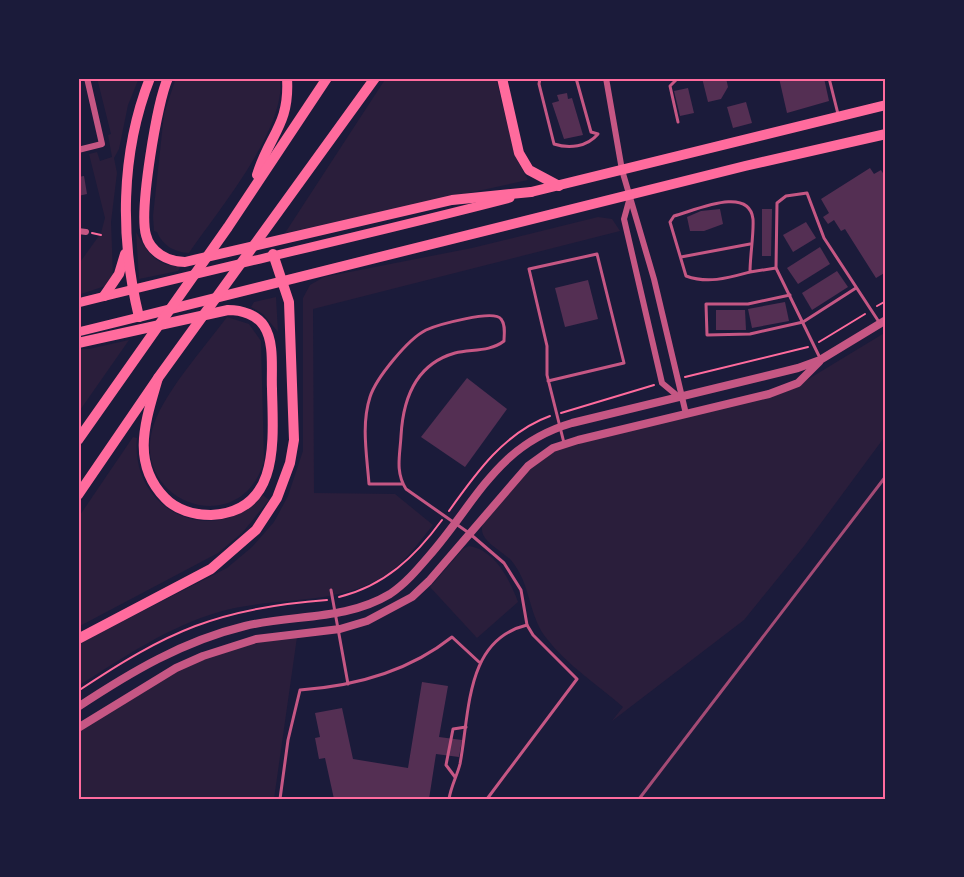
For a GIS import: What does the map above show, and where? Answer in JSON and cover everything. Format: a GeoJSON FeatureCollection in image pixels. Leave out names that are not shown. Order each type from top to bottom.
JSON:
{"type":"FeatureCollection","features":[{"type":"Feature","properties":{"kind":"highway"},"geometry":{"type":"LineString","coordinates":[[150,78],[139,111],[124,208],[132,289],[139,317],[745,166],[886,134]]}},
{"type":"Feature","properties":{"kind":"highway"},"geometry":{"type":"LineString","coordinates":[[168,78],[159,101],[155,122],[145,222],[148,242],[158,253],[169,260],[185,262],[452,200],[531,192],[559,186],[886,105]]}},
{"type":"Feature","properties":{"kind":"highway"},"geometry":{"type":"LineString","coordinates":[[254,185],[262,156],[283,122],[288,101],[287,78]]}},
{"type":"Feature","properties":{"kind":"highway"},"geometry":{"type":"LineString","coordinates":[[78,440],[228,227],[327,78]]}},
{"type":"Feature","properties":{"kind":"highway"},"geometry":{"type":"LineString","coordinates":[[78,495],[158,378],[193,334],[271,221],[375,78]]}},
{"type":"Feature","properties":{"kind":"highway"},"geometry":{"type":"LineString","coordinates":[[502,78],[519,153],[529,170],[559,186]]}},
{"type":"Feature","properties":{"kind":"highway"},"geometry":{"type":"LineString","coordinates":[[104,296],[119,274],[127,248]]}},
{"type":"Feature","properties":{"kind":"highway"},"geometry":{"type":"LineString","coordinates":[[78,639],[211,569],[256,530],[277,498],[290,463],[294,440],[289,302],[273,254]]}},
{"type":"Feature","properties":{"kind":"highway"},"geometry":{"type":"LineString","coordinates":[[78,343],[228,310],[246,313],[258,320],[270,341],[273,452],[266,480],[242,506],[210,515],[186,512],[166,500],[151,480],[146,472],[142,443],[158,378]]}},
{"type":"Feature","properties":{"kind":"main road"},"geometry":{"type":"LineString","coordinates":[[78,303],[273,254],[391,229],[531,192]]}},
{"type":"Feature","properties":{"kind":"main road"},"geometry":{"type":"LineString","coordinates":[[78,332],[139,317]]}},
{"type":"Feature","properties":{"kind":"street"},"geometry":{"type":"LineString","coordinates":[[78,150],[102,144],[87,78]]}},
{"type":"Feature","properties":{"kind":"street"},"geometry":{"type":"LineString","coordinates":[[606,78],[622,170],[654,279],[678,379],[680,398],[686,414]]}},
{"type":"Feature","properties":{"kind":"street"},"geometry":{"type":"LineString","coordinates":[[630,196],[624,219],[662,383],[680,398]]}},
{"type":"Feature","properties":{"kind":"street"},"geometry":{"type":"LineString","coordinates":[[78,231],[86,232]]}},
{"type":"Feature","properties":{"kind":"street"},"geometry":{"type":"LineString","coordinates":[[78,707],[145,664],[205,638],[258,623],[336,614],[367,605],[390,594],[406,582],[514,452],[538,435],[559,427],[798,368],[820,360],[883,322]]}},
{"type":"Feature","properties":{"kind":"street"},"geometry":{"type":"LineString","coordinates":[[78,729],[176,669],[228,646],[279,634],[339,629],[367,621],[412,597],[448,561],[469,533],[528,466],[545,453],[564,445],[780,391],[798,382],[820,360]]}},
{"type":"Feature","properties":{"kind":"lane"},"geometry":{"type":"LineString","coordinates":[[540,78],[539,84],[554,144],[566,148],[592,142],[598,134],[591,132],[576,78]]}},
{"type":"Feature","properties":{"kind":"lane"},"geometry":{"type":"LineString","coordinates":[[678,78],[671,84],[670,89],[678,122]]}},
{"type":"Feature","properties":{"kind":"lane"},"geometry":{"type":"LineString","coordinates":[[829,78],[838,116]]}},
{"type":"Feature","properties":{"kind":"lane"},"geometry":{"type":"LineString","coordinates":[[820,360],[776,268],[777,203],[786,196],[807,193],[824,238],[871,310],[883,322]]}},
{"type":"Feature","properties":{"kind":"lane"},"geometry":{"type":"LineString","coordinates":[[750,272],[753,219],[748,208],[739,201],[729,201],[674,216],[670,222],[686,276],[700,281],[722,280],[776,268]]}},
{"type":"Feature","properties":{"kind":"lane"},"geometry":{"type":"LineString","coordinates":[[680,257],[750,244]]}},
{"type":"Feature","properties":{"kind":"lane"},"geometry":{"type":"LineString","coordinates":[[549,381],[624,363],[597,254],[530,269],[548,346],[549,381],[555,415],[564,445]]}},
{"type":"Feature","properties":{"kind":"lane"},"geometry":{"type":"LineString","coordinates":[[790,295],[748,304],[706,304],[707,335],[750,334],[803,322],[856,288]]}},
{"type":"Feature","properties":{"kind":"lane"},"geometry":{"type":"LineString","coordinates":[[403,484],[369,484],[366,419],[371,395],[408,343],[426,330],[480,316],[497,315],[502,319],[505,330],[504,341],[498,346],[455,353],[430,364],[410,391],[402,410],[399,463],[399,479],[403,484],[469,533],[504,563],[521,590],[527,625],[543,649],[577,679],[487,799]]}},
{"type":"Feature","properties":{"kind":"lane"},"geometry":{"type":"LineString","coordinates":[[331,590],[348,684]]}},
{"type":"Feature","properties":{"kind":"lane"},"geometry":{"type":"LineString","coordinates":[[449,799],[479,663],[489,648],[510,629],[527,625]]}},
{"type":"Feature","properties":{"kind":"lane"},"geometry":{"type":"LineString","coordinates":[[279,799],[288,740],[300,690],[348,684],[409,666],[452,638],[479,663]]}},
{"type":"Feature","properties":{"kind":"lane"},"geometry":{"type":"LineString","coordinates":[[455,777],[446,765],[453,729],[466,727]]}},
{"type":"Feature","properties":{"kind":"path"},"geometry":{"type":"LineString","coordinates":[[678,379],[814,345],[886,301]]}},
{"type":"Feature","properties":{"kind":"path"},"geometry":{"type":"LineString","coordinates":[[78,691],[133,655],[189,627],[245,609],[333,599],[354,593],[389,577],[416,552],[467,486],[512,436],[530,424],[555,415],[662,383]]}},
{"type":"Feature","properties":{"kind":"shaded area"},"geometry":{"type":"Polygon","coordinates":[[[97,78],[139,78],[128,105],[119,149],[114,158],[117,173],[111,222],[113,275],[105,286],[78,295],[78,265],[101,233],[105,218],[89,154],[97,152],[100,161],[112,157],[108,135],[111,134],[97,78]]]}},
{"type":"Feature","properties":{"kind":"shaded area"},"geometry":{"type":"Polygon","coordinates":[[[176,78],[280,78],[279,98],[273,121],[262,144],[189,253],[170,247],[154,231],[153,216],[164,114],[176,78]]]}},
{"type":"Feature","properties":{"kind":"shaded area"},"geometry":{"type":"Polygon","coordinates":[[[386,78],[496,78],[515,156],[528,180],[285,233],[386,78]]]}},
{"type":"Feature","properties":{"kind":"shaded area"},"geometry":{"type":"Polygon","coordinates":[[[598,217],[612,219],[620,231],[313,309],[314,493],[395,494],[433,525],[396,567],[371,583],[350,591],[329,596],[240,607],[200,618],[146,644],[78,686],[78,644],[227,568],[252,547],[274,522],[288,496],[303,451],[303,298],[310,285],[324,277],[472,248],[598,217]]]}},
{"type":"Feature","properties":{"kind":"shaded area"},"geometry":{"type":"Polygon","coordinates":[[[136,232],[158,261],[172,266],[181,266],[178,271],[139,279],[136,232]]]}},
{"type":"Feature","properties":{"kind":"shaded area"},"geometry":{"type":"Polygon","coordinates":[[[276,297],[278,332],[263,314],[251,307],[254,302],[276,297]]]}},
{"type":"Feature","properties":{"kind":"shaded area"},"geometry":{"type":"Polygon","coordinates":[[[227,317],[249,324],[261,341],[264,461],[252,486],[233,501],[212,506],[190,502],[171,492],[157,474],[150,451],[154,424],[167,397],[227,317]]]}},
{"type":"Feature","properties":{"kind":"shaded area"},"geometry":{"type":"Polygon","coordinates":[[[886,332],[886,435],[804,546],[744,620],[612,721],[623,707],[573,666],[547,639],[537,621],[520,573],[510,559],[487,541],[482,530],[483,523],[528,468],[561,447],[792,389],[886,332]]]}},
{"type":"Feature","properties":{"kind":"shaded area"},"geometry":{"type":"Polygon","coordinates":[[[129,340],[78,413],[78,349],[89,349],[129,340]]]}},
{"type":"Feature","properties":{"kind":"shaded area"},"geometry":{"type":"Polygon","coordinates":[[[133,437],[137,438],[138,464],[147,485],[161,503],[179,514],[199,520],[221,520],[243,511],[263,495],[269,500],[242,533],[218,553],[78,627],[78,518],[133,437]]]}},
{"type":"Feature","properties":{"kind":"shaded area"},"geometry":{"type":"Polygon","coordinates":[[[469,546],[486,553],[494,560],[506,576],[518,602],[477,638],[430,587],[463,549],[469,546]]]}},
{"type":"Feature","properties":{"kind":"shaded area"},"geometry":{"type":"Polygon","coordinates":[[[297,637],[274,799],[78,799],[78,732],[193,662],[253,643],[297,637]]]}},
{"type":"Feature","properties":{"kind":"building"},"geometry":{"type":"Polygon","coordinates":[[[702,78],[726,78],[728,87],[721,99],[708,102],[702,78]]]}},
{"type":"Feature","properties":{"kind":"building"},"geometry":{"type":"Polygon","coordinates":[[[779,78],[824,78],[829,101],[787,113],[779,78]]]}},
{"type":"Feature","properties":{"kind":"building"},"geometry":{"type":"Polygon","coordinates":[[[688,88],[694,113],[680,116],[674,91],[688,88]]]}},
{"type":"Feature","properties":{"kind":"building"},"geometry":{"type":"Polygon","coordinates":[[[567,93],[568,99],[572,98],[583,135],[564,139],[552,103],[559,101],[557,95],[567,93]]]}},
{"type":"Feature","properties":{"kind":"building"},"geometry":{"type":"Polygon","coordinates":[[[746,102],[752,123],[733,128],[727,107],[746,102]]]}},
{"type":"Feature","properties":{"kind":"building"},"geometry":{"type":"Polygon","coordinates":[[[870,168],[874,174],[881,170],[886,178],[886,272],[876,278],[845,229],[841,231],[834,220],[828,224],[823,217],[829,213],[821,199],[870,168]]]}},
{"type":"Feature","properties":{"kind":"building"},"geometry":{"type":"Polygon","coordinates":[[[84,176],[87,194],[78,196],[78,177],[84,176]]]}},
{"type":"Feature","properties":{"kind":"building"},"geometry":{"type":"Polygon","coordinates":[[[720,209],[723,224],[704,231],[690,231],[687,217],[701,211],[720,209]]]}},
{"type":"Feature","properties":{"kind":"building"},"geometry":{"type":"Polygon","coordinates":[[[762,209],[772,209],[771,256],[762,256],[762,209]]]}},
{"type":"Feature","properties":{"kind":"building"},"geometry":{"type":"Polygon","coordinates":[[[806,222],[816,238],[793,252],[783,235],[806,222]]]}},
{"type":"Feature","properties":{"kind":"building"},"geometry":{"type":"Polygon","coordinates":[[[820,247],[830,264],[798,284],[787,268],[820,247]]]}},
{"type":"Feature","properties":{"kind":"building"},"geometry":{"type":"Polygon","coordinates":[[[837,271],[848,287],[812,310],[802,293],[837,271]]]}},
{"type":"Feature","properties":{"kind":"building"},"geometry":{"type":"Polygon","coordinates":[[[588,280],[598,319],[565,327],[555,288],[588,280]]]}},
{"type":"Feature","properties":{"kind":"building"},"geometry":{"type":"Polygon","coordinates":[[[785,302],[789,321],[752,328],[748,309],[785,302]]]}},
{"type":"Feature","properties":{"kind":"building"},"geometry":{"type":"Polygon","coordinates":[[[716,310],[745,310],[746,330],[716,330],[716,310]]]}},
{"type":"Feature","properties":{"kind":"building"},"geometry":{"type":"Polygon","coordinates":[[[467,378],[507,409],[465,467],[421,437],[467,378]]]}},
{"type":"Feature","properties":{"kind":"building"},"geometry":{"type":"Polygon","coordinates":[[[422,682],[448,686],[439,737],[462,740],[459,757],[436,754],[429,799],[334,799],[325,758],[319,759],[315,738],[320,737],[315,713],[342,708],[353,759],[408,768],[422,682]]]}},
{"type":"Feature","properties":{"kind":"railway"},"geometry":{"type":"LineString","coordinates":[[639,799],[886,476]]}}]}
